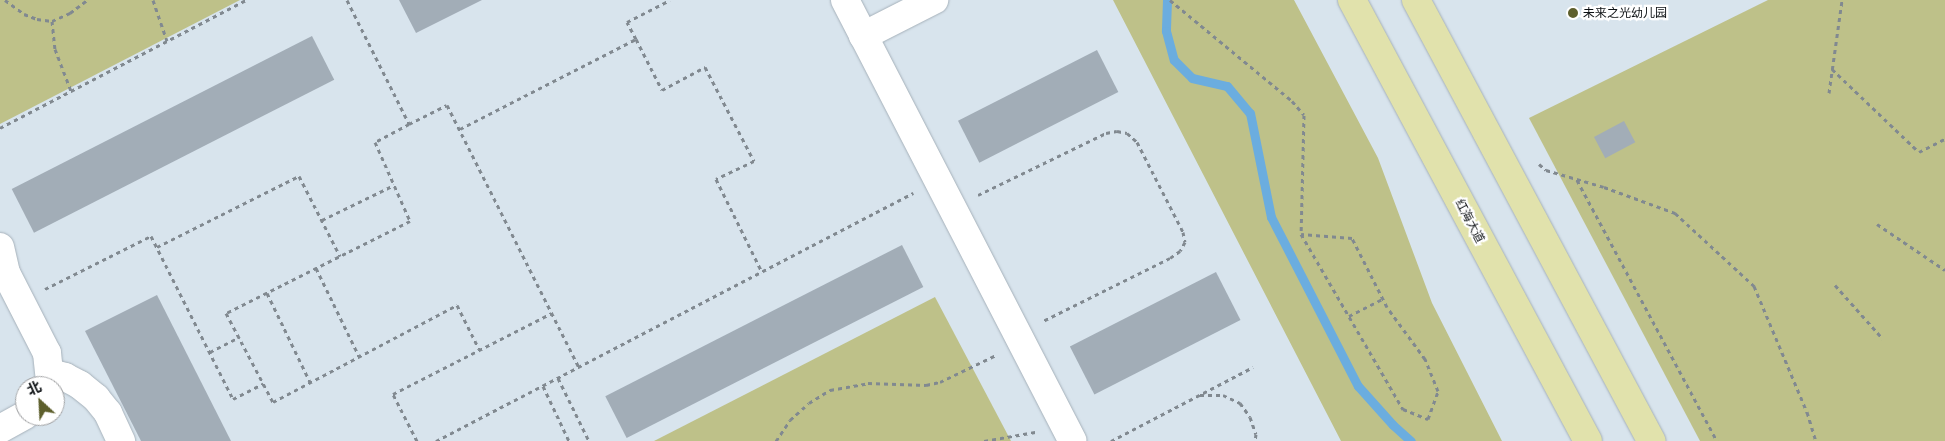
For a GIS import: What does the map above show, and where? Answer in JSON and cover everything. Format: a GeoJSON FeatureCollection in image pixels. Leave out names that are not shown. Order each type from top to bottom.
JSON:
{"type":"FeatureCollection","features":[{"type":"Feature","properties":{"kind":"main road","name":"红海大道"},"geometry":{"type":"LineString","coordinates":[[1352,0],[1588,441]]}},
{"type":"Feature","properties":{"kind":"main road"},"geometry":{"type":"LineString","coordinates":[[1416,0],[1650,441]]}},
{"type":"Feature","properties":{"kind":"lane"},"geometry":{"type":"LineString","coordinates":[[854,19],[895,0]]}},
{"type":"Feature","properties":{"kind":"lane"},"geometry":{"type":"LineString","coordinates":[[854,19],[934,0]]}},
{"type":"Feature","properties":{"kind":"lane"},"geometry":{"type":"LineString","coordinates":[[854,19],[1069,434]]}},
{"type":"Feature","properties":{"kind":"lane"},"geometry":{"type":"LineString","coordinates":[[0,246],[6,274],[47,353],[49,376]]}},
{"type":"Feature","properties":{"kind":"lane"},"geometry":{"type":"LineString","coordinates":[[65,376],[96,398],[108,413],[121,441]]}},
{"type":"Feature","properties":{"kind":"lane"},"geometry":{"type":"LineString","coordinates":[[0,429],[15,421]]}},
{"type":"Feature","properties":{"kind":"path"},"geometry":{"type":"LineString","coordinates":[[5,0],[24,14],[37,19],[52,21],[70,13],[87,0]]}},
{"type":"Feature","properties":{"kind":"path"},"geometry":{"type":"LineString","coordinates":[[153,0],[166,41]]}},
{"type":"Feature","properties":{"kind":"path"},"geometry":{"type":"LineString","coordinates":[[0,128],[246,0]]}},
{"type":"Feature","properties":{"kind":"path"},"geometry":{"type":"LineString","coordinates":[[346,0],[410,124]]}},
{"type":"Feature","properties":{"kind":"path"},"geometry":{"type":"LineString","coordinates":[[670,0],[627,22],[662,90],[705,67],[754,161],[716,179],[762,272]]}},
{"type":"Feature","properties":{"kind":"path"},"geometry":{"type":"LineString","coordinates":[[1170,0],[1292,101],[1304,115],[1301,234],[1403,409],[1428,419],[1438,391],[1425,360],[1383,299],[1352,238],[1301,234]]}},
{"type":"Feature","properties":{"kind":"path"},"geometry":{"type":"LineString","coordinates":[[1829,93],[1842,0]]}},
{"type":"Feature","properties":{"kind":"path"},"geometry":{"type":"LineString","coordinates":[[52,21],[55,50],[71,91]]}},
{"type":"Feature","properties":{"kind":"path"},"geometry":{"type":"LineString","coordinates":[[460,129],[636,39]]}},
{"type":"Feature","properties":{"kind":"path"},"geometry":{"type":"LineString","coordinates":[[1832,69],[1919,152],[1945,139]]}},
{"type":"Feature","properties":{"kind":"path"},"geometry":{"type":"LineString","coordinates":[[479,350],[457,305],[273,402],[226,313],[410,221],[375,142],[447,105],[579,367]]}},
{"type":"Feature","properties":{"kind":"path"},"geometry":{"type":"LineString","coordinates":[[776,441],[790,420],[809,403],[830,390],[868,383],[926,385],[940,382],[1180,251],[1185,242],[1183,232],[1142,150],[1137,142],[1127,133],[1117,131],[1106,132],[952,208]]}},
{"type":"Feature","properties":{"kind":"path"},"geometry":{"type":"LineString","coordinates":[[1531,159],[1546,170],[1576,178],[1675,213],[1754,286],[1807,412],[1816,441]]}},
{"type":"Feature","properties":{"kind":"path"},"geometry":{"type":"LineString","coordinates":[[156,247],[299,176],[340,256]]}},
{"type":"Feature","properties":{"kind":"path"},"geometry":{"type":"LineString","coordinates":[[1576,178],[1717,441]]}},
{"type":"Feature","properties":{"kind":"path"},"geometry":{"type":"LineString","coordinates":[[436,441],[938,180]]}},
{"type":"Feature","properties":{"kind":"path"},"geometry":{"type":"LineString","coordinates":[[322,220],[394,185]]}},
{"type":"Feature","properties":{"kind":"path"},"geometry":{"type":"LineString","coordinates":[[1877,224],[1945,270]]}},
{"type":"Feature","properties":{"kind":"path"},"geometry":{"type":"LineString","coordinates":[[20,301],[151,236],[233,399],[264,384]]}},
{"type":"Feature","properties":{"kind":"path"},"geometry":{"type":"LineString","coordinates":[[316,268],[360,356]]}},
{"type":"Feature","properties":{"kind":"path"},"geometry":{"type":"LineString","coordinates":[[1835,285],[1883,339]]}},
{"type":"Feature","properties":{"kind":"path"},"geometry":{"type":"LineString","coordinates":[[267,293],[310,382]]}},
{"type":"Feature","properties":{"kind":"path"},"geometry":{"type":"LineString","coordinates":[[1349,316],[1383,299]]}},
{"type":"Feature","properties":{"kind":"path"},"geometry":{"type":"LineString","coordinates":[[417,441],[393,394],[552,313]]}},
{"type":"Feature","properties":{"kind":"path"},"geometry":{"type":"LineString","coordinates":[[210,352],[239,337]]}},
{"type":"Feature","properties":{"kind":"path"},"geometry":{"type":"LineString","coordinates":[[1110,441],[1253,367]]}},
{"type":"Feature","properties":{"kind":"path"},"geometry":{"type":"LineString","coordinates":[[558,378],[589,441]]}},
{"type":"Feature","properties":{"kind":"path"},"geometry":{"type":"LineString","coordinates":[[543,386],[569,441]]}},
{"type":"Feature","properties":{"kind":"path"},"geometry":{"type":"LineString","coordinates":[[1200,395],[1223,395],[1240,403],[1253,425],[1256,434],[1255,441]]}},
{"type":"Feature","properties":{"kind":"path"},"geometry":{"type":"LineString","coordinates":[[984,441],[1069,434]]}},
{"type":"Feature","properties":{"kind":"green space"},"geometry":{"type":"Polygon","coordinates":[[[0,0],[240,0],[0,124],[0,0]]]}},
{"type":"Feature","properties":{"kind":"green space"},"geometry":{"type":"Polygon","coordinates":[[[1113,0],[1294,0],[1378,158],[1432,303],[1502,441],[1341,441],[1113,0]]]}},
{"type":"Feature","properties":{"kind":"green space"},"geometry":{"type":"Polygon","coordinates":[[[1768,0],[1945,0],[1945,441],[1700,441],[1529,118],[1768,0]]]}},
{"type":"Feature","properties":{"kind":"green space"},"geometry":{"type":"Polygon","coordinates":[[[935,297],[1011,441],[654,441],[935,297]]]}},
{"type":"Feature","properties":{"kind":"building"},"geometry":{"type":"Polygon","coordinates":[[[399,0],[482,0],[416,33],[399,0]]]}},
{"type":"Feature","properties":{"kind":"building"},"geometry":{"type":"Polygon","coordinates":[[[312,36],[334,80],[34,233],[12,189],[312,36]]]}},
{"type":"Feature","properties":{"kind":"building"},"geometry":{"type":"Polygon","coordinates":[[[1097,50],[1118,92],[979,163],[958,121],[1097,50]]]}},
{"type":"Feature","properties":{"kind":"building"},"geometry":{"type":"Polygon","coordinates":[[[1624,121],[1635,142],[1605,158],[1594,137],[1624,121]]]}},
{"type":"Feature","properties":{"kind":"building"},"geometry":{"type":"Polygon","coordinates":[[[902,245],[923,287],[627,438],[605,396],[902,245]]]}},
{"type":"Feature","properties":{"kind":"building"},"geometry":{"type":"Polygon","coordinates":[[[1216,272],[1241,320],[1094,395],[1070,346],[1216,272]]]}},
{"type":"Feature","properties":{"kind":"building"},"geometry":{"type":"Polygon","coordinates":[[[157,295],[231,441],[141,441],[85,331],[157,295]]]}},
{"type":"Feature","properties":{"kind":"waterway"},"geometry":{"type":"LineString","coordinates":[[1167,0],[1166,31],[1174,60],[1192,78],[1227,86],[1250,113],[1271,217],[1358,386],[1393,425],[1411,441]]}},
{"type":"Feature","properties":{"kind":"place","name":"未来之光幼儿园"},"geometry":{"type":"Point","coordinates":[1573,13]}}]}
